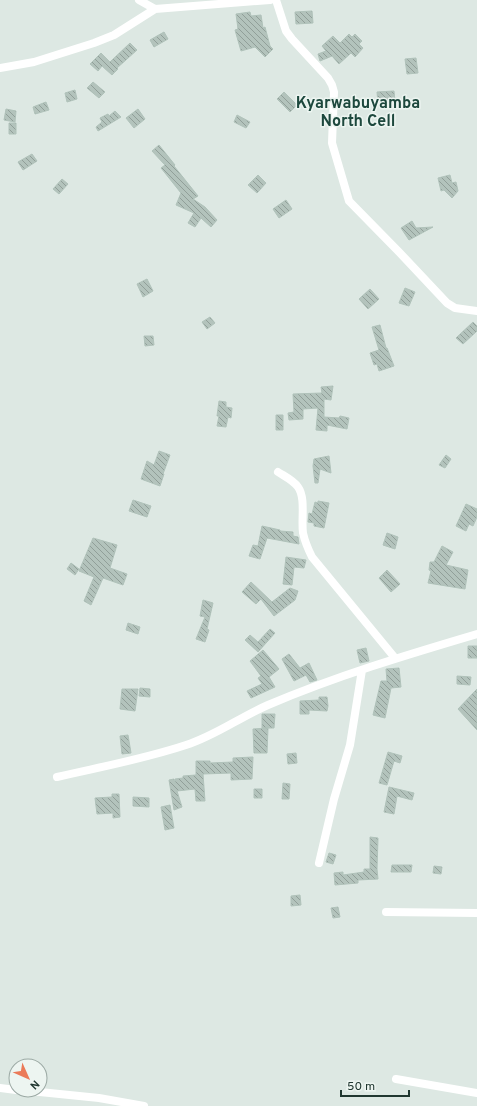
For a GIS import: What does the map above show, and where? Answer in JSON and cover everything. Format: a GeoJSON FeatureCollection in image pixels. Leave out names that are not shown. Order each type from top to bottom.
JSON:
{"type":"FeatureCollection","features":[{"type":"Feature","properties":{"kind":"street"},"geometry":{"type":"LineString","coordinates":[[139,0],[155,9]]}},
{"type":"Feature","properties":{"kind":"street"},"geometry":{"type":"LineString","coordinates":[[0,68],[34,62],[94,43],[114,35],[155,9],[270,0]]}},
{"type":"Feature","properties":{"kind":"street"},"geometry":{"type":"LineString","coordinates":[[276,0],[286,31],[328,78],[332,85],[334,108],[332,143],[349,201],[446,303],[455,308],[477,311]]}},
{"type":"Feature","properties":{"kind":"street"},"geometry":{"type":"LineString","coordinates":[[278,472],[293,482],[299,488],[302,495],[303,533],[306,545],[312,557],[395,658]]}},
{"type":"Feature","properties":{"kind":"street"},"geometry":{"type":"LineString","coordinates":[[57,777],[134,760],[188,745],[268,705],[395,658],[477,634]]}},
{"type":"Feature","properties":{"kind":"street"},"geometry":{"type":"LineString","coordinates":[[319,863],[334,799],[350,745],[362,670]]}},
{"type":"Feature","properties":{"kind":"street"},"geometry":{"type":"LineString","coordinates":[[386,912],[477,913]]}},
{"type":"Feature","properties":{"kind":"street"},"geometry":{"type":"LineString","coordinates":[[396,1078],[477,1093]]}},
{"type":"Feature","properties":{"kind":"street"},"geometry":{"type":"LineString","coordinates":[[48,1093],[100,1098],[144,1106]]}},
{"type":"Feature","properties":{"kind":"building"},"geometry":{"type":"Polygon","coordinates":[[[312,11],[313,23],[296,24],[295,12],[312,11]]]}},
{"type":"Feature","properties":{"kind":"building"},"geometry":{"type":"Polygon","coordinates":[[[250,12],[251,16],[261,15],[263,28],[265,27],[270,46],[273,49],[265,57],[255,47],[241,51],[235,30],[238,29],[236,14],[250,12]]]}},
{"type":"Feature","properties":{"kind":"building"},"geometry":{"type":"Polygon","coordinates":[[[164,32],[168,39],[154,47],[150,40],[164,32]]]}},
{"type":"Feature","properties":{"kind":"building"},"geometry":{"type":"Polygon","coordinates":[[[349,34],[352,37],[355,34],[362,41],[359,44],[363,48],[355,57],[351,53],[339,64],[332,56],[320,61],[318,54],[326,51],[322,46],[333,36],[340,43],[349,34]]]}},
{"type":"Feature","properties":{"kind":"building"},"geometry":{"type":"Polygon","coordinates":[[[130,43],[137,50],[117,68],[118,69],[112,75],[102,66],[98,71],[90,64],[101,53],[110,62],[130,43]]]}},
{"type":"Feature","properties":{"kind":"building"},"geometry":{"type":"Polygon","coordinates":[[[416,58],[418,73],[407,74],[405,59],[416,58]]]}},
{"type":"Feature","properties":{"kind":"building"},"geometry":{"type":"Polygon","coordinates":[[[93,82],[105,92],[99,98],[87,88],[93,82]]]}},
{"type":"Feature","properties":{"kind":"building"},"geometry":{"type":"Polygon","coordinates":[[[75,90],[77,99],[67,102],[65,93],[75,90]]]}},
{"type":"Feature","properties":{"kind":"building"},"geometry":{"type":"Polygon","coordinates":[[[394,91],[395,102],[378,103],[377,92],[394,91]]]}},
{"type":"Feature","properties":{"kind":"building"},"geometry":{"type":"Polygon","coordinates":[[[284,92],[297,105],[290,112],[277,99],[284,92]]]}},
{"type":"Feature","properties":{"kind":"building"},"geometry":{"type":"Polygon","coordinates":[[[46,102],[49,110],[35,114],[33,107],[46,102]]]}},
{"type":"Feature","properties":{"kind":"building"},"geometry":{"type":"Polygon","coordinates":[[[6,109],[16,111],[15,122],[4,120],[6,109]]]}},
{"type":"Feature","properties":{"kind":"building"},"geometry":{"type":"Polygon","coordinates":[[[138,109],[145,119],[134,128],[126,118],[138,109]]]}},
{"type":"Feature","properties":{"kind":"building"},"geometry":{"type":"Polygon","coordinates":[[[115,111],[121,117],[98,131],[96,127],[102,122],[100,118],[108,114],[109,116],[115,111]]]}},
{"type":"Feature","properties":{"kind":"building"},"geometry":{"type":"Polygon","coordinates":[[[237,115],[250,122],[246,128],[234,122],[237,115]]]}},
{"type":"Feature","properties":{"kind":"building"},"geometry":{"type":"Polygon","coordinates":[[[9,123],[16,123],[16,134],[9,134],[9,123]]]}},
{"type":"Feature","properties":{"kind":"building"},"geometry":{"type":"Polygon","coordinates":[[[159,145],[198,196],[193,199],[205,207],[217,220],[211,227],[201,218],[195,227],[188,223],[194,213],[176,205],[181,193],[161,168],[165,165],[152,151],[159,145]]]}},
{"type":"Feature","properties":{"kind":"building"},"geometry":{"type":"Polygon","coordinates":[[[32,154],[37,161],[23,170],[18,162],[32,154]]]}},
{"type":"Feature","properties":{"kind":"building"},"geometry":{"type":"Polygon","coordinates":[[[258,175],[266,183],[257,193],[248,185],[258,175]]]}},
{"type":"Feature","properties":{"kind":"building"},"geometry":{"type":"Polygon","coordinates":[[[450,175],[452,183],[456,182],[458,191],[452,198],[444,190],[441,191],[438,178],[450,175]]]}},
{"type":"Feature","properties":{"kind":"building"},"geometry":{"type":"Polygon","coordinates":[[[62,179],[68,184],[59,194],[53,189],[62,179]]]}},
{"type":"Feature","properties":{"kind":"building"},"geometry":{"type":"Polygon","coordinates":[[[286,200],[292,209],[279,218],[273,209],[286,200]]]}},
{"type":"Feature","properties":{"kind":"building"},"geometry":{"type":"Polygon","coordinates":[[[412,221],[416,228],[433,227],[409,240],[401,228],[412,221]]]}},
{"type":"Feature","properties":{"kind":"building"},"geometry":{"type":"Polygon","coordinates":[[[147,279],[153,291],[143,297],[137,284],[147,279]]]}},
{"type":"Feature","properties":{"kind":"building"},"geometry":{"type":"Polygon","coordinates":[[[405,288],[415,292],[409,306],[399,303],[405,288]]]}},
{"type":"Feature","properties":{"kind":"building"},"geometry":{"type":"Polygon","coordinates":[[[370,289],[379,299],[368,309],[359,299],[370,289]]]}},
{"type":"Feature","properties":{"kind":"building"},"geometry":{"type":"Polygon","coordinates":[[[210,317],[215,323],[207,329],[202,322],[210,317]]]}},
{"type":"Feature","properties":{"kind":"building"},"geometry":{"type":"Polygon","coordinates":[[[473,322],[477,326],[477,331],[463,344],[456,338],[473,322]]]}},
{"type":"Feature","properties":{"kind":"building"},"geometry":{"type":"Polygon","coordinates":[[[380,325],[386,348],[394,366],[379,371],[377,364],[374,365],[370,353],[379,350],[372,327],[380,325]]]}},
{"type":"Feature","properties":{"kind":"building"},"geometry":{"type":"Polygon","coordinates":[[[144,336],[153,336],[154,345],[145,346],[144,336]]]}},
{"type":"Feature","properties":{"kind":"building"},"geometry":{"type":"Polygon","coordinates":[[[333,386],[331,400],[324,399],[324,417],[339,418],[340,416],[349,418],[347,429],[327,425],[327,431],[316,430],[318,408],[303,409],[303,419],[289,420],[288,413],[294,412],[293,394],[322,393],[321,387],[333,386]]]}},
{"type":"Feature","properties":{"kind":"building"},"geometry":{"type":"Polygon","coordinates":[[[219,401],[226,402],[226,407],[232,408],[231,418],[228,417],[226,427],[217,426],[219,401]]]}},
{"type":"Feature","properties":{"kind":"building"},"geometry":{"type":"Polygon","coordinates":[[[276,415],[283,415],[283,430],[276,430],[276,415]]]}},
{"type":"Feature","properties":{"kind":"building"},"geometry":{"type":"Polygon","coordinates":[[[159,451],[170,455],[160,486],[141,479],[147,461],[154,465],[159,451]]]}},
{"type":"Feature","properties":{"kind":"building"},"geometry":{"type":"Polygon","coordinates":[[[446,455],[451,459],[445,468],[439,465],[446,455]]]}},
{"type":"Feature","properties":{"kind":"building"},"geometry":{"type":"Polygon","coordinates":[[[329,456],[331,473],[320,469],[318,483],[315,483],[313,466],[314,459],[329,456]]]}},
{"type":"Feature","properties":{"kind":"building"},"geometry":{"type":"Polygon","coordinates":[[[133,500],[151,506],[147,517],[129,511],[133,500]]]}},
{"type":"Feature","properties":{"kind":"building"},"geometry":{"type":"Polygon","coordinates":[[[318,501],[329,503],[324,528],[314,526],[314,523],[308,522],[309,513],[312,514],[315,502],[318,503],[318,501]]]}},
{"type":"Feature","properties":{"kind":"building"},"geometry":{"type":"Polygon","coordinates":[[[466,504],[477,509],[477,517],[473,526],[469,524],[466,531],[456,526],[466,504]]]}},
{"type":"Feature","properties":{"kind":"building"},"geometry":{"type":"Polygon","coordinates":[[[262,526],[280,531],[293,532],[293,536],[298,537],[299,544],[267,538],[260,559],[249,556],[253,545],[258,546],[262,526]]]}},
{"type":"Feature","properties":{"kind":"building"},"geometry":{"type":"Polygon","coordinates":[[[387,533],[398,537],[395,549],[383,545],[387,533]]]}},
{"type":"Feature","properties":{"kind":"building"},"geometry":{"type":"Polygon","coordinates":[[[93,538],[117,545],[110,568],[127,574],[123,585],[103,578],[91,605],[84,601],[94,577],[79,571],[93,538]]]}},
{"type":"Feature","properties":{"kind":"building"},"geometry":{"type":"Polygon","coordinates":[[[442,546],[453,552],[446,565],[468,570],[465,589],[428,583],[431,571],[429,570],[430,562],[434,562],[442,546]]]}},
{"type":"Feature","properties":{"kind":"building"},"geometry":{"type":"Polygon","coordinates":[[[286,557],[306,560],[304,568],[294,567],[292,585],[283,584],[286,557]]]}},
{"type":"Feature","properties":{"kind":"building"},"geometry":{"type":"Polygon","coordinates":[[[71,563],[79,569],[75,575],[67,569],[71,563]]]}},
{"type":"Feature","properties":{"kind":"building"},"geometry":{"type":"Polygon","coordinates":[[[387,570],[400,584],[391,592],[379,578],[387,570]]]}},
{"type":"Feature","properties":{"kind":"building"},"geometry":{"type":"Polygon","coordinates":[[[251,582],[272,602],[290,588],[298,591],[295,600],[274,616],[261,599],[256,604],[242,592],[251,582]]]}},
{"type":"Feature","properties":{"kind":"building"},"geometry":{"type":"Polygon","coordinates":[[[203,600],[213,603],[207,629],[209,630],[205,642],[196,639],[205,617],[200,616],[203,600]]]}},
{"type":"Feature","properties":{"kind":"building"},"geometry":{"type":"Polygon","coordinates":[[[128,623],[140,627],[138,634],[126,630],[128,623]]]}},
{"type":"Feature","properties":{"kind":"building"},"geometry":{"type":"Polygon","coordinates":[[[270,629],[275,633],[258,652],[245,640],[250,635],[258,642],[270,629]]]}},
{"type":"Feature","properties":{"kind":"building"},"geometry":{"type":"Polygon","coordinates":[[[468,646],[477,646],[477,658],[468,658],[468,646]]]}},
{"type":"Feature","properties":{"kind":"building"},"geometry":{"type":"Polygon","coordinates":[[[366,648],[369,661],[360,663],[357,650],[366,648]]]}},
{"type":"Feature","properties":{"kind":"building"},"geometry":{"type":"Polygon","coordinates":[[[263,650],[279,669],[269,677],[275,687],[251,698],[247,691],[262,684],[258,678],[261,676],[250,661],[263,650]]]}},
{"type":"Feature","properties":{"kind":"building"},"geometry":{"type":"Polygon","coordinates":[[[289,654],[300,668],[309,663],[317,680],[310,682],[306,675],[294,681],[282,659],[289,654]]]}},
{"type":"Feature","properties":{"kind":"building"},"geometry":{"type":"Polygon","coordinates":[[[399,668],[401,687],[391,688],[385,718],[373,715],[381,681],[387,681],[386,669],[399,668]]]}},
{"type":"Feature","properties":{"kind":"building"},"geometry":{"type":"Polygon","coordinates":[[[457,676],[471,677],[470,685],[457,684],[457,676]]]}},
{"type":"Feature","properties":{"kind":"building"},"geometry":{"type":"Polygon","coordinates":[[[140,688],[150,689],[150,697],[139,696],[140,688]]]}},
{"type":"Feature","properties":{"kind":"building"},"geometry":{"type":"Polygon","coordinates":[[[122,689],[138,689],[135,711],[120,709],[122,689]]]}},
{"type":"Feature","properties":{"kind":"building"},"geometry":{"type":"Polygon","coordinates":[[[477,689],[477,730],[458,709],[477,689]]]}},
{"type":"Feature","properties":{"kind":"building"},"geometry":{"type":"Polygon","coordinates":[[[319,697],[327,697],[327,711],[309,710],[309,714],[300,714],[300,701],[319,700],[319,697]]]}},
{"type":"Feature","properties":{"kind":"building"},"geometry":{"type":"Polygon","coordinates":[[[262,714],[275,714],[274,728],[262,728],[262,714]]]}},
{"type":"Feature","properties":{"kind":"building"},"geometry":{"type":"Polygon","coordinates":[[[268,728],[267,753],[254,753],[253,729],[268,728]]]}},
{"type":"Feature","properties":{"kind":"building"},"geometry":{"type":"Polygon","coordinates":[[[128,735],[131,753],[122,754],[120,736],[128,735]]]}},
{"type":"Feature","properties":{"kind":"building"},"geometry":{"type":"Polygon","coordinates":[[[388,752],[402,756],[400,763],[394,761],[387,785],[379,783],[388,752]]]}},
{"type":"Feature","properties":{"kind":"building"},"geometry":{"type":"Polygon","coordinates":[[[296,753],[297,763],[288,764],[287,754],[296,753]]]}},
{"type":"Feature","properties":{"kind":"building"},"geometry":{"type":"Polygon","coordinates":[[[253,757],[252,779],[231,780],[231,773],[203,774],[205,801],[196,801],[195,789],[177,791],[182,807],[174,810],[169,780],[174,779],[175,784],[175,779],[183,778],[183,776],[196,775],[196,761],[210,761],[210,763],[233,762],[233,758],[253,757]]]}},
{"type":"Feature","properties":{"kind":"building"},"geometry":{"type":"Polygon","coordinates":[[[283,783],[290,784],[289,799],[282,799],[283,783]]]}},
{"type":"Feature","properties":{"kind":"building"},"geometry":{"type":"Polygon","coordinates":[[[389,787],[414,793],[412,800],[397,796],[394,814],[384,812],[389,787]]]}},
{"type":"Feature","properties":{"kind":"building"},"geometry":{"type":"Polygon","coordinates":[[[254,789],[262,789],[262,798],[254,798],[254,789]]]}},
{"type":"Feature","properties":{"kind":"building"},"geometry":{"type":"Polygon","coordinates":[[[112,794],[119,794],[120,817],[113,818],[113,813],[97,814],[95,798],[112,797],[112,794]]]}},
{"type":"Feature","properties":{"kind":"building"},"geometry":{"type":"Polygon","coordinates":[[[133,797],[149,798],[149,807],[133,806],[133,797]]]}},
{"type":"Feature","properties":{"kind":"building"},"geometry":{"type":"Polygon","coordinates":[[[170,805],[174,828],[165,830],[161,807],[170,805]]]}},
{"type":"Feature","properties":{"kind":"building"},"geometry":{"type":"Polygon","coordinates":[[[370,837],[378,838],[378,879],[358,880],[358,883],[335,885],[334,873],[343,872],[343,875],[364,872],[364,869],[370,869],[370,837]]]}},
{"type":"Feature","properties":{"kind":"building"},"geometry":{"type":"Polygon","coordinates":[[[329,853],[336,855],[333,864],[326,862],[329,853]]]}},
{"type":"Feature","properties":{"kind":"building"},"geometry":{"type":"Polygon","coordinates":[[[392,865],[412,865],[411,872],[391,872],[392,865]]]}},
{"type":"Feature","properties":{"kind":"building"},"geometry":{"type":"Polygon","coordinates":[[[434,866],[442,867],[441,874],[433,873],[434,866]]]}},
{"type":"Feature","properties":{"kind":"building"},"geometry":{"type":"Polygon","coordinates":[[[300,895],[301,905],[291,906],[291,896],[300,895]]]}},
{"type":"Feature","properties":{"kind":"building"},"geometry":{"type":"Polygon","coordinates":[[[338,907],[340,917],[333,918],[331,908],[338,907]]]}},
{"type":"Feature","properties":{"kind":"district","name":"Kyarwabuyamba North Cell"},"geometry":{"type":"Point","coordinates":[358,113]}}]}
